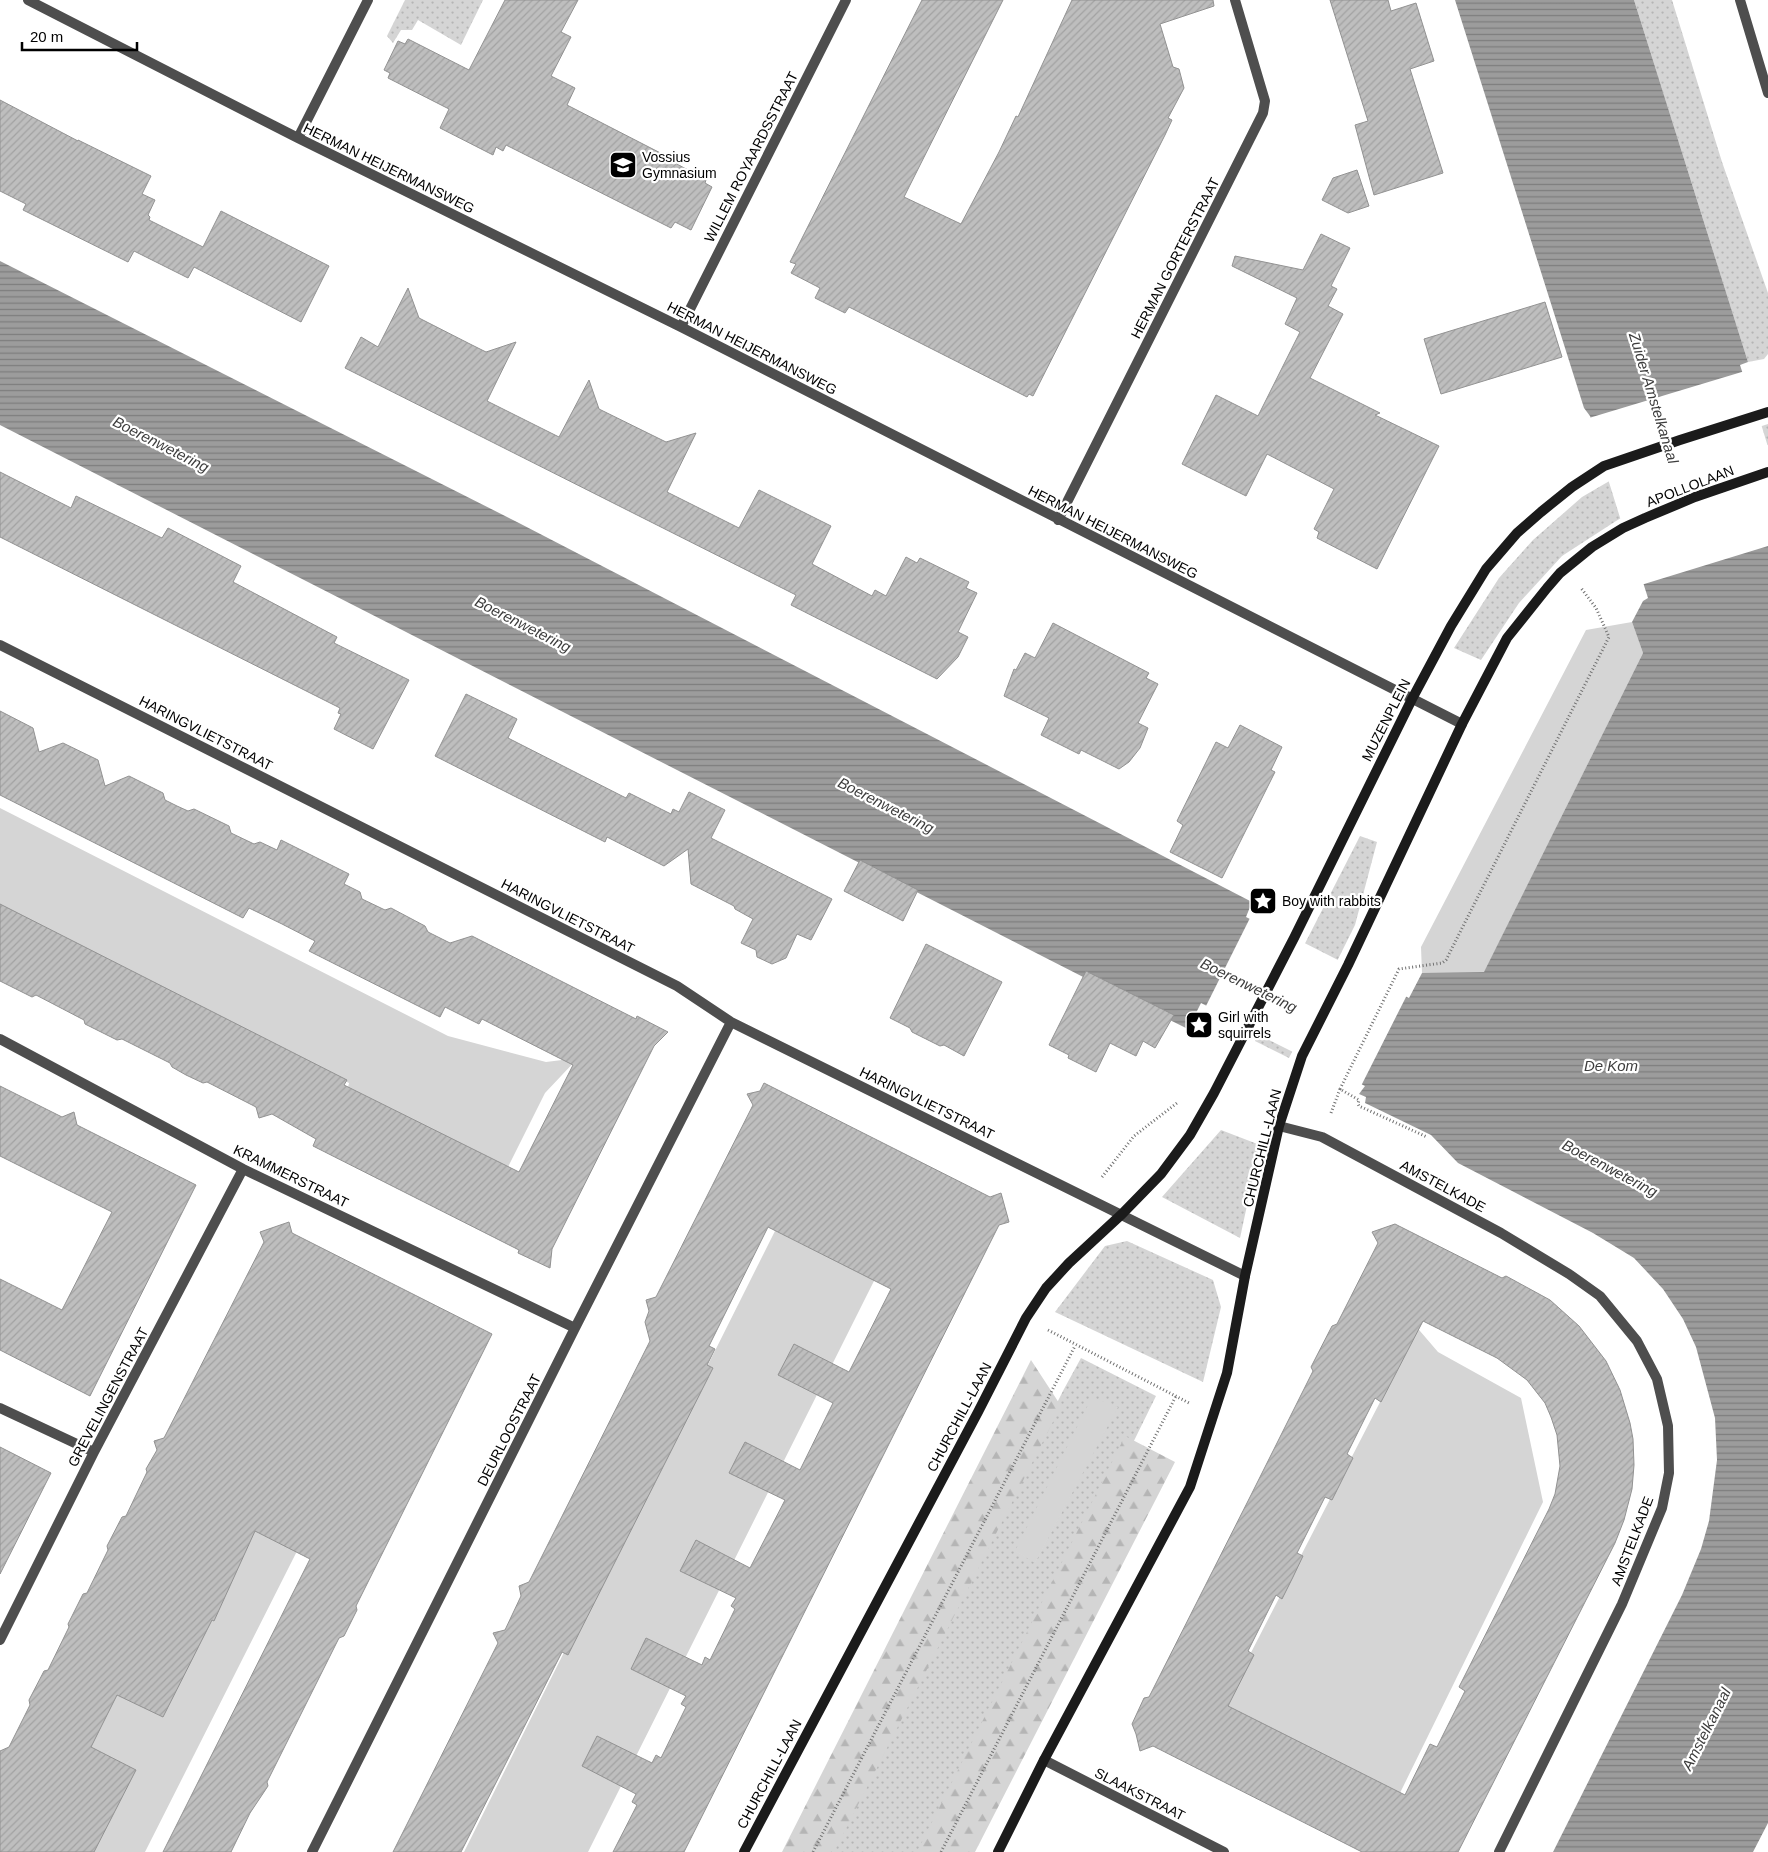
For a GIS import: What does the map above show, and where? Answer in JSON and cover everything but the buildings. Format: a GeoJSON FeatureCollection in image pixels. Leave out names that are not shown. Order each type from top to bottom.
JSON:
{"type":"FeatureCollection","features":[{"type":"Feature","properties":{"kind":"street","name":"HERMAN HEIJERMANSWEG"},"geometry":{"type":"LineString","coordinates":[[28,0],[298,138],[681,327],[1462,724]]}},
{"type":"Feature","properties":{"kind":"street"},"geometry":{"type":"LineString","coordinates":[[298,138],[368,0]]}},
{"type":"Feature","properties":{"kind":"street","name":"WILLEM ROYAARDSSTRAAT"},"geometry":{"type":"LineString","coordinates":[[681,327],[846,0]]}},
{"type":"Feature","properties":{"kind":"street","name":"HERMAN GORTERSTRAAT"},"geometry":{"type":"LineString","coordinates":[[1058,520],[1263,114],[1265,101],[1235,0]]}},
{"type":"Feature","properties":{"kind":"street"},"geometry":{"type":"LineString","coordinates":[[1740,0],[1768,93]]}},
{"type":"Feature","properties":{"kind":"street","name":"MUZENPLEIN"},"geometry":{"type":"LineString","coordinates":[[1247,1029],[1412,699],[1451,626],[1486,569],[1517,533],[1541,512],[1572,487],[1604,466],[1763,413]]}},
{"type":"Feature","properties":{"kind":"street","name":"APOLLOLAAN"},"geometry":{"type":"LineString","coordinates":[[1462,724],[1507,638],[1560,573],[1592,547],[1623,528],[1695,497],[1768,472]]}},
{"type":"Feature","properties":{"kind":"street","name":"HARINGVLIETSTRAAT"},"geometry":{"type":"LineString","coordinates":[[0,645],[677,986],[731,1022],[1246,1276]]}},
{"type":"Feature","properties":{"kind":"street","name":"CHURCHILL-LAAN"},"geometry":{"type":"LineString","coordinates":[[998,1852],[1044,1760],[1190,1486],[1227,1373],[1279,1126],[1302,1056],[1348,965],[1462,724]]}},
{"type":"Feature","properties":{"kind":"street","name":"DEURLOOSTRAAT"},"geometry":{"type":"LineString","coordinates":[[312,1852],[731,1022]]}},
{"type":"Feature","properties":{"kind":"street","name":"CHURCHILL-LAAN"},"geometry":{"type":"LineString","coordinates":[[744,1852],[1026,1318],[1046,1288],[1069,1263],[1122,1214],[1161,1174],[1190,1135],[1247,1029]]}},
{"type":"Feature","properties":{"kind":"street","name":"KRAMMERSTRAAT"},"geometry":{"type":"LineString","coordinates":[[0,1040],[243,1169],[575,1328]]}},
{"type":"Feature","properties":{"kind":"street","name":"AMSTELKADE"},"geometry":{"type":"LineString","coordinates":[[1279,1126],[1322,1137],[1501,1233],[1569,1274],[1600,1296],[1637,1341],[1657,1379],[1668,1426],[1669,1472],[1662,1508],[1622,1604],[1499,1852]]}},
{"type":"Feature","properties":{"kind":"street","name":"GREVELINGENSTRAAT"},"geometry":{"type":"LineString","coordinates":[[0,1640],[94,1452],[243,1169]]}},
{"type":"Feature","properties":{"kind":"street"},"geometry":{"type":"LineString","coordinates":[[0,1408],[94,1452]]}},
{"type":"Feature","properties":{"kind":"street","name":"SLAAKSTRAAT"},"geometry":{"type":"LineString","coordinates":[[1044,1760],[1224,1852]]}},
{"type":"Feature","properties":{"kind":"path"},"geometry":{"type":"LineString","coordinates":[[1322,1137],[1340,1089],[1399,969],[1442,963],[1446,960],[1609,638],[1596,608],[1579,586],[1574,592]]}},
{"type":"Feature","properties":{"kind":"path"},"geometry":{"type":"LineString","coordinates":[[1340,1089],[1359,1100],[1359,1106],[1427,1137]]}},
{"type":"Feature","properties":{"kind":"path"},"geometry":{"type":"LineString","coordinates":[[1087,1198],[1134,1136],[1174,1106],[1179,1099]]}},
{"type":"Feature","properties":{"kind":"path"},"geometry":{"type":"LineString","coordinates":[[1026,1318],[1076,1346],[1214,1415]]}},
{"type":"Feature","properties":{"kind":"path"},"geometry":{"type":"LineString","coordinates":[[812,1852],[1076,1346]]}},
{"type":"Feature","properties":{"kind":"path"},"geometry":{"type":"LineString","coordinates":[[941,1852],[1176,1396]]}},
{"type":"Feature","properties":{"kind":"green space"},"geometry":{"type":"Polygon","coordinates":[[[405,0],[483,0],[461,45],[418,20],[412,30],[401,30],[393,43],[387,36],[405,0]]]}},
{"type":"Feature","properties":{"kind":"green space"},"geometry":{"type":"Polygon","coordinates":[[[1634,0],[1672,0],[1722,162],[1768,293],[1768,354],[1764,359],[1748,362],[1634,0]]]}},
{"type":"Feature","properties":{"kind":"green space"},"geometry":{"type":"Polygon","coordinates":[[[1768,424],[1768,445],[1723,458],[1616,521],[1562,556],[1519,603],[1481,660],[1454,648],[1499,578],[1533,540],[1582,497],[1630,469],[1768,424]]]}},
{"type":"Feature","properties":{"kind":"green space"},"geometry":{"type":"Polygon","coordinates":[[[1632,622],[1643,653],[1484,973],[1422,973],[1421,947],[1586,630],[1632,622]]]}},
{"type":"Feature","properties":{"kind":"green space"},"geometry":{"type":"Polygon","coordinates":[[[0,808],[448,1036],[546,1062],[578,1058],[545,1093],[507,1169],[346,1096],[349,1083],[0,912],[0,808]]]}},
{"type":"Feature","properties":{"kind":"green space"},"geometry":{"type":"Polygon","coordinates":[[[1360,836],[1377,842],[1355,925],[1289,1058],[1255,1041],[1360,836]]]}},
{"type":"Feature","properties":{"kind":"green space"},"geometry":{"type":"Polygon","coordinates":[[[1221,1130],[1260,1145],[1240,1238],[1162,1197],[1221,1130]]]}},
{"type":"Feature","properties":{"kind":"green space"},"geometry":{"type":"Polygon","coordinates":[[[757,1182],[882,1265],[588,1852],[464,1852],[775,1231],[757,1182]]]}},
{"type":"Feature","properties":{"kind":"green space"},"geometry":{"type":"Polygon","coordinates":[[[1127,1241],[1213,1280],[1221,1307],[1203,1382],[1055,1312],[1105,1246],[1127,1241]]]}},
{"type":"Feature","properties":{"kind":"green space"},"geometry":{"type":"Polygon","coordinates":[[[1414,1324],[1438,1352],[1521,1398],[1543,1502],[1400,1793],[1404,1813],[1224,1705],[1395,1373],[1414,1324]]]}},
{"type":"Feature","properties":{"kind":"green space"},"geometry":{"type":"Polygon","coordinates":[[[296,1336],[387,1373],[145,1852],[29,1852],[296,1336]]]}},
{"type":"Feature","properties":{"kind":"green space"},"geometry":{"type":"Polygon","coordinates":[[[1081,1358],[1156,1396],[932,1852],[830,1852],[1081,1358]],[[1117,1407],[1016,1551],[1035,1562],[1117,1407]]]}},
{"type":"Feature","properties":{"kind":"green space"},"geometry":{"type":"Polygon","coordinates":[[[1031,1360],[1061,1406],[834,1852],[782,1852],[1031,1360]]]}},
{"type":"Feature","properties":{"kind":"green space"},"geometry":{"type":"Polygon","coordinates":[[[1092,1397],[1118,1407],[1035,1563],[1015,1551],[1092,1397]]]}},
{"type":"Feature","properties":{"kind":"green space"},"geometry":{"type":"Polygon","coordinates":[[[1125,1436],[1175,1462],[975,1852],[917,1852],[1125,1436]]]}},
{"type":"Feature","properties":{"kind":"water"},"geometry":{"type":"Polygon","coordinates":[[[1455,0],[1634,0],[1748,362],[1740,365],[1768,451],[1768,1823],[1753,1852],[1553,1852],[1682,1595],[1701,1549],[1709,1521],[1717,1460],[1715,1418],[1696,1347],[1683,1319],[1663,1289],[1634,1258],[1593,1233],[1458,1163],[1431,1135],[1365,1103],[1366,1097],[1359,1094],[1365,1086],[1201,1003],[1188,1029],[0,425],[0,261],[517,522],[1252,902],[1246,917],[1409,998],[1422,973],[1484,972],[1643,653],[1632,622],[1643,601],[1648,598],[1590,416],[1584,408],[1455,0]]]}},
{"type":"Feature","properties":{"kind":"pier"},"geometry":{"type":"Polygon","coordinates":[[[1745,371],[1768,447],[1768,546],[1641,585],[1589,418],[1745,371]]]}},
{"type":"Feature","properties":{"kind":"pier"},"geometry":{"type":"Polygon","coordinates":[[[1251,916],[1407,995],[1361,1086],[1205,1008],[1251,916]]]}},
{"type":"Feature","properties":{"kind":"place","name":"Vossius Gymnasium"},"geometry":{"type":"Point","coordinates":[623,165]}},
{"type":"Feature","properties":{"kind":"place","name":"Boy with rabbits"},"geometry":{"type":"Point","coordinates":[1263,901]}},
{"type":"Feature","properties":{"kind":"place","name":"Girl with squirrels"},"geometry":{"type":"Point","coordinates":[1199,1025]}},
{"type":"Feature","properties":{"kind":"water label","name":"Zuider Amstelkanaal"},"geometry":{"type":"Point","coordinates":[1654,398]}},
{"type":"Feature","properties":{"kind":"water label","name":"Boerenwetering"},"geometry":{"type":"Point","coordinates":[161,444]}},
{"type":"Feature","properties":{"kind":"water label","name":"Boerenwetering"},"geometry":{"type":"Point","coordinates":[523,624]}},
{"type":"Feature","properties":{"kind":"water label","name":"Boerenwetering"},"geometry":{"type":"Point","coordinates":[886,805]}},
{"type":"Feature","properties":{"kind":"water label","name":"Boerenwetering"},"geometry":{"type":"Point","coordinates":[1249,985]}},
{"type":"Feature","properties":{"kind":"water label","name":"De Kom"},"geometry":{"type":"Point","coordinates":[1611,1065]}},
{"type":"Feature","properties":{"kind":"water label","name":"Boerenwetering"},"geometry":{"type":"Point","coordinates":[1610,1168]}},
{"type":"Feature","properties":{"kind":"water label","name":"Amstelkanaal"},"geometry":{"type":"Point","coordinates":[1706,1729]}}]}
